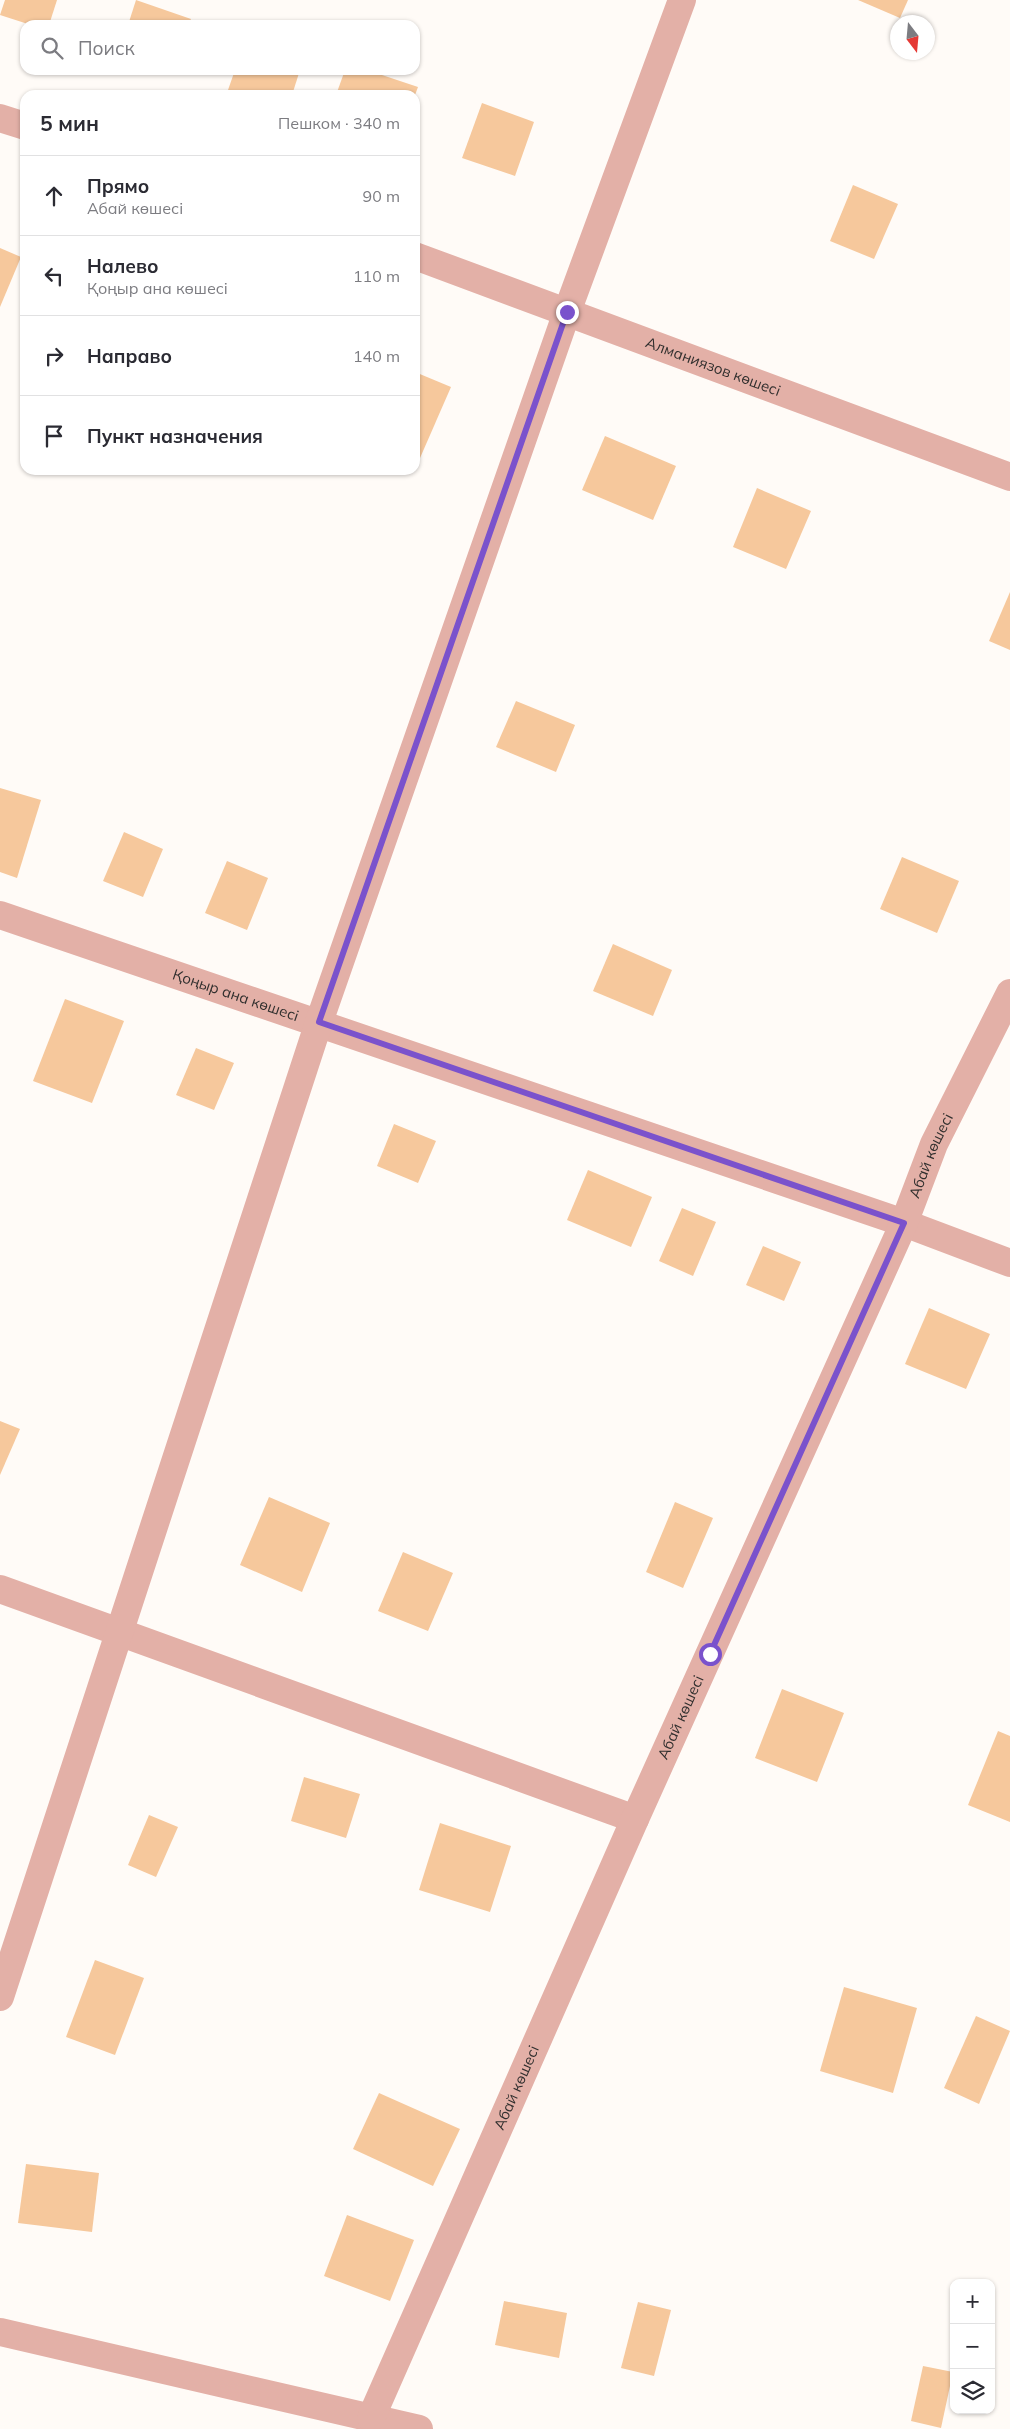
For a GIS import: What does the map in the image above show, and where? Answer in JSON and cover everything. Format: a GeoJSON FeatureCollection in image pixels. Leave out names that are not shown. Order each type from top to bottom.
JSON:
{"type":"FeatureCollection","features":[{"type":"Feature","properties":{"kind":"street"},"geometry":{"type":"LineString","coordinates":[[0,1997],[319,1022],[567,312],[682,0]]}},
{"type":"Feature","properties":{"kind":"street"},"geometry":{"type":"LineString","coordinates":[[0,118],[20,124]]}},
{"type":"Feature","properties":{"kind":"street","name":"Алманиязов көшесі"},"geometry":{"type":"LineString","coordinates":[[420,258],[1010,477]]}},
{"type":"Feature","properties":{"kind":"street","name":"Қоңыр ана көшесі"},"geometry":{"type":"LineString","coordinates":[[0,915],[319,1022],[904,1223],[1010,1263]]}},
{"type":"Feature","properties":{"kind":"street","name":"Абай көшесі"},"geometry":{"type":"LineString","coordinates":[[371,2418],[635,1819],[904,1223],[934,1144],[1010,993]]}},
{"type":"Feature","properties":{"kind":"street"},"geometry":{"type":"LineString","coordinates":[[0,1589],[635,1819]]}},
{"type":"Feature","properties":{"kind":"street"},"geometry":{"type":"LineString","coordinates":[[0,2332],[419,2429]]}},
{"type":"Feature","properties":{"kind":"building"},"geometry":{"type":"Polygon","coordinates":[[[5,0],[57,0],[51,20],[20,21],[0,15],[5,0]]]}},
{"type":"Feature","properties":{"kind":"building"},"geometry":{"type":"Polygon","coordinates":[[[136,0],[191,19],[190,20],[130,20],[136,0]]]}},
{"type":"Feature","properties":{"kind":"building"},"geometry":{"type":"Polygon","coordinates":[[[858,0],[908,0],[901,15],[893,15],[858,0]]]}},
{"type":"Feature","properties":{"kind":"building"},"geometry":{"type":"Polygon","coordinates":[[[233,75],[298,75],[294,90],[228,90],[233,75]]]}},
{"type":"Feature","properties":{"kind":"building"},"geometry":{"type":"Polygon","coordinates":[[[343,75],[382,75],[418,87],[417,90],[338,90],[343,75]]]}},
{"type":"Feature","properties":{"kind":"building"},"geometry":{"type":"Polygon","coordinates":[[[482,103],[534,122],[515,176],[462,158],[482,103]]]}},
{"type":"Feature","properties":{"kind":"building"},"geometry":{"type":"Polygon","coordinates":[[[853,185],[898,204],[874,259],[830,241],[853,185]]]}},
{"type":"Feature","properties":{"kind":"building"},"geometry":{"type":"Polygon","coordinates":[[[0,248],[20,257],[20,259],[0,307],[0,248]]]}},
{"type":"Feature","properties":{"kind":"building"},"geometry":{"type":"Polygon","coordinates":[[[420,374],[451,387],[420,458],[420,374]]]}},
{"type":"Feature","properties":{"kind":"building"},"geometry":{"type":"Polygon","coordinates":[[[605,436],[676,466],[653,520],[582,490],[605,436]]]}},
{"type":"Feature","properties":{"kind":"building"},"geometry":{"type":"Polygon","coordinates":[[[757,488],[811,511],[786,569],[733,547],[757,488]]]}},
{"type":"Feature","properties":{"kind":"building"},"geometry":{"type":"Polygon","coordinates":[[[1010,592],[1010,650],[989,641],[1010,592]]]}},
{"type":"Feature","properties":{"kind":"building"},"geometry":{"type":"Polygon","coordinates":[[[516,701],[575,725],[556,772],[496,747],[516,701]]]}},
{"type":"Feature","properties":{"kind":"building"},"geometry":{"type":"Polygon","coordinates":[[[0,788],[41,800],[17,878],[0,872],[0,788]]]}},
{"type":"Feature","properties":{"kind":"building"},"geometry":{"type":"Polygon","coordinates":[[[124,832],[163,849],[143,897],[103,881],[124,832]]]}},
{"type":"Feature","properties":{"kind":"building"},"geometry":{"type":"Polygon","coordinates":[[[902,857],[959,881],[937,933],[880,909],[902,857]]]}},
{"type":"Feature","properties":{"kind":"building"},"geometry":{"type":"Polygon","coordinates":[[[227,861],[268,878],[247,930],[205,913],[227,861]]]}},
{"type":"Feature","properties":{"kind":"building"},"geometry":{"type":"Polygon","coordinates":[[[613,944],[672,970],[653,1016],[593,991],[613,944]]]}},
{"type":"Feature","properties":{"kind":"building"},"geometry":{"type":"Polygon","coordinates":[[[65,999],[124,1021],[92,1103],[33,1081],[65,999]]]}},
{"type":"Feature","properties":{"kind":"building"},"geometry":{"type":"Polygon","coordinates":[[[196,1048],[234,1063],[214,1110],[176,1095],[196,1048]]]}},
{"type":"Feature","properties":{"kind":"building"},"geometry":{"type":"Polygon","coordinates":[[[394,1124],[436,1141],[418,1183],[377,1166],[394,1124]]]}},
{"type":"Feature","properties":{"kind":"building"},"geometry":{"type":"Polygon","coordinates":[[[588,1170],[652,1197],[631,1247],[567,1220],[588,1170]]]}},
{"type":"Feature","properties":{"kind":"building"},"geometry":{"type":"Polygon","coordinates":[[[682,1208],[716,1222],[693,1276],[659,1261],[682,1208]]]}},
{"type":"Feature","properties":{"kind":"building"},"geometry":{"type":"Polygon","coordinates":[[[763,1246],[801,1262],[784,1301],[746,1285],[763,1246]]]}},
{"type":"Feature","properties":{"kind":"building"},"geometry":{"type":"Polygon","coordinates":[[[929,1308],[990,1334],[966,1389],[905,1364],[929,1308]]]}},
{"type":"Feature","properties":{"kind":"building"},"geometry":{"type":"Polygon","coordinates":[[[0,1421],[20,1429],[0,1475],[0,1421]]]}},
{"type":"Feature","properties":{"kind":"building"},"geometry":{"type":"Polygon","coordinates":[[[269,1497],[330,1523],[302,1592],[240,1565],[269,1497]]]}},
{"type":"Feature","properties":{"kind":"building"},"geometry":{"type":"Polygon","coordinates":[[[675,1502],[713,1518],[683,1588],[646,1572],[675,1502]]]}},
{"type":"Feature","properties":{"kind":"building"},"geometry":{"type":"Polygon","coordinates":[[[403,1552],[453,1573],[428,1631],[378,1611],[403,1552]]]}},
{"type":"Feature","properties":{"kind":"building"},"geometry":{"type":"Polygon","coordinates":[[[782,1689],[844,1713],[817,1782],[755,1758],[782,1689]]]}},
{"type":"Feature","properties":{"kind":"building"},"geometry":{"type":"Polygon","coordinates":[[[998,1731],[1010,1736],[1010,1822],[968,1805],[998,1731]]]}},
{"type":"Feature","properties":{"kind":"building"},"geometry":{"type":"Polygon","coordinates":[[[304,1777],[360,1794],[346,1838],[291,1821],[304,1777]]]}},
{"type":"Feature","properties":{"kind":"building"},"geometry":{"type":"Polygon","coordinates":[[[149,1815],[178,1827],[156,1877],[128,1865],[149,1815]]]}},
{"type":"Feature","properties":{"kind":"building"},"geometry":{"type":"Polygon","coordinates":[[[440,1823],[511,1846],[490,1912],[419,1890],[440,1823]]]}},
{"type":"Feature","properties":{"kind":"building"},"geometry":{"type":"Polygon","coordinates":[[[95,1960],[144,1978],[115,2055],[66,2037],[95,1960]]]}},
{"type":"Feature","properties":{"kind":"building"},"geometry":{"type":"Polygon","coordinates":[[[844,1987],[917,2008],[893,2093],[820,2071],[844,1987]]]}},
{"type":"Feature","properties":{"kind":"building"},"geometry":{"type":"Polygon","coordinates":[[[976,2016],[1010,2031],[979,2104],[944,2088],[976,2016]]]}},
{"type":"Feature","properties":{"kind":"building"},"geometry":{"type":"Polygon","coordinates":[[[379,2093],[460,2129],[433,2186],[353,2149],[379,2093]]]}},
{"type":"Feature","properties":{"kind":"building"},"geometry":{"type":"Polygon","coordinates":[[[26,2164],[99,2173],[92,2232],[18,2223],[26,2164]]]}},
{"type":"Feature","properties":{"kind":"building"},"geometry":{"type":"Polygon","coordinates":[[[347,2215],[414,2240],[390,2301],[324,2276],[347,2215]]]}},
{"type":"Feature","properties":{"kind":"building"},"geometry":{"type":"Polygon","coordinates":[[[504,2301],[567,2313],[559,2358],[495,2345],[504,2301]]]}},
{"type":"Feature","properties":{"kind":"building"},"geometry":{"type":"Polygon","coordinates":[[[638,2302],[671,2310],[654,2376],[621,2368],[638,2302]]]}},
{"type":"Feature","properties":{"kind":"building"},"geometry":{"type":"Polygon","coordinates":[[[923,2366],[950,2371],[950,2386],[941,2428],[911,2421],[923,2366]]]}},
{"type":"Feature","properties":{"kind":"route"},"geometry":{"type":"LineString","coordinates":[[567,312],[319,1022],[904,1223],[710,1654]]}}]}
